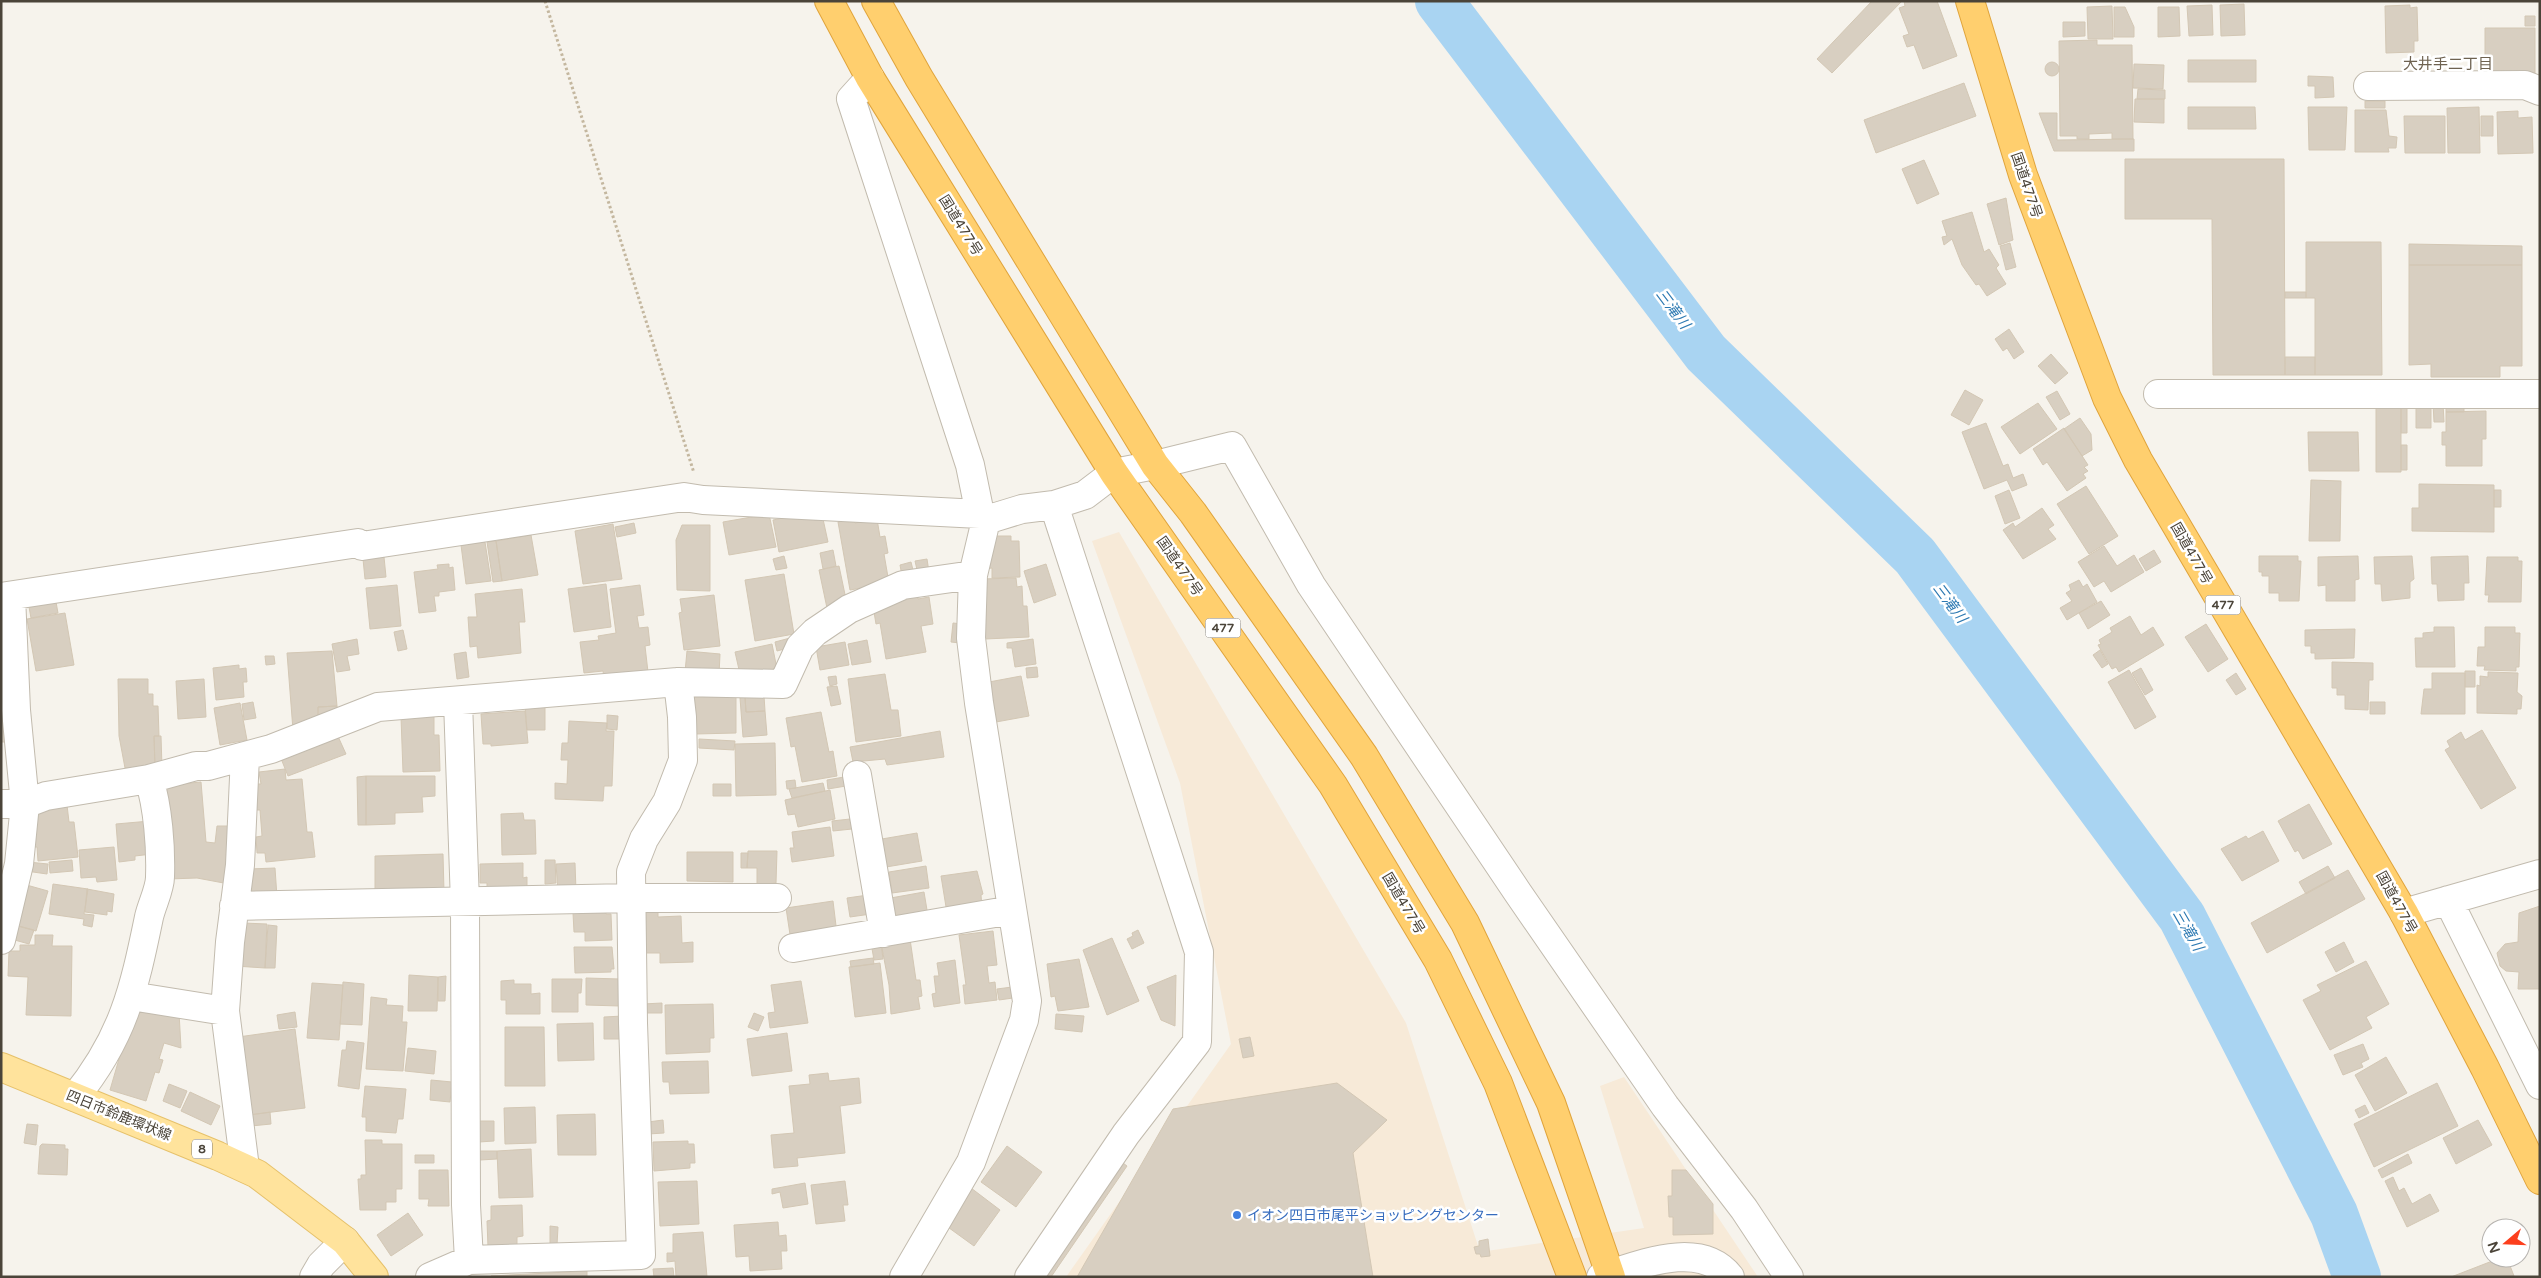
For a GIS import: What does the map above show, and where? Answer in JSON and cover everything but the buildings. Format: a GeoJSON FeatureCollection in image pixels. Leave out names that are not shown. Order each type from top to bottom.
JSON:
{"type":"FeatureCollection","features":[{"type":"Feature","properties":{"kind":"highway","name":"国道477号"},"geometry":{"type":"LineString","coordinates":[[829,1],[870,78],[1114,473],[1333,785],[1438,960],[1498,1083],[1572,1277]]}},
{"type":"Feature","properties":{"kind":"highway"},"geometry":{"type":"LineString","coordinates":[[876,1],[919,78],[1156,465],[1193,514],[1364,756],[1465,922],[1551,1103],[1608,1276]]}},
{"type":"Feature","properties":{"kind":"highway","name":"国道477号"},"geometry":{"type":"LineString","coordinates":[[1975,3],[2023,175],[2107,398],[2138,460],[2404,912],[2485,1068],[2540,1180]]}},
{"type":"Feature","properties":{"kind":"main road","name":"四日市鈴鹿環状線"},"geometry":{"type":"LineString","coordinates":[[1,1067],[258,1174],[345,1241],[374,1277]]}},
{"type":"Feature","properties":{"kind":"street"},"geometry":{"type":"LineString","coordinates":[[870,78],[851,99],[970,465],[983,517],[973,575],[971,638],[979,703],[1028,1001],[1024,1020],[971,1162],[904,1277]]}},
{"type":"Feature","properties":{"kind":"street"},"geometry":{"type":"LineString","coordinates":[[2368,86],[2525,85],[2540,91]]}},
{"type":"Feature","properties":{"kind":"street"},"geometry":{"type":"LineString","coordinates":[[2158,394],[2540,394]]}},
{"type":"Feature","properties":{"kind":"street"},"geometry":{"type":"LineString","coordinates":[[1,940],[19,864],[13,804],[6,597],[358,543],[362,546],[684,497],[703,500],[983,517],[1054,505],[1085,495],[1114,473],[1156,465],[1232,446],[1311,585],[1524,901],[1666,1106],[1744,1209],[1789,1277]]}},
{"type":"Feature","properties":{"kind":"street"},"geometry":{"type":"LineString","coordinates":[[1029,1277],[1126,1134],[1198,1042],[1200,952],[1054,505]]}},
{"type":"Feature","properties":{"kind":"street"},"geometry":{"type":"LineString","coordinates":[[13,804],[69,791],[149,779],[245,756],[271,749],[378,707],[678,682],[783,684],[800,647],[815,632],[849,609],[903,585],[973,575]]}},
{"type":"Feature","properties":{"kind":"street"},"geometry":{"type":"LineString","coordinates":[[430,1277],[472,1266],[642,1266],[633,1042],[631,872],[644,839],[667,802],[683,760],[682,716],[678,682]]}},
{"type":"Feature","properties":{"kind":"street"},"geometry":{"type":"LineString","coordinates":[[458,701],[465,903],[466,1205],[472,1266]]}},
{"type":"Feature","properties":{"kind":"street"},"geometry":{"type":"LineString","coordinates":[[245,756],[240,865],[234,906],[225,1011],[245,1168]]}},
{"type":"Feature","properties":{"kind":"street"},"geometry":{"type":"LineString","coordinates":[[857,775],[884,932]]}},
{"type":"Feature","properties":{"kind":"street"},"geometry":{"type":"LineString","coordinates":[[75,1097],[93,1075],[113,1042],[132,996],[152,903],[160,878],[155,798],[149,779]]}},
{"type":"Feature","properties":{"kind":"street"},"geometry":{"type":"LineString","coordinates":[[2404,912],[2540,874]]}},
{"type":"Feature","properties":{"kind":"street"},"geometry":{"type":"LineString","coordinates":[[234,906],[465,903],[631,898],[777,898]]}},
{"type":"Feature","properties":{"kind":"street"},"geometry":{"type":"LineString","coordinates":[[2448,900],[2540,1085]]}},
{"type":"Feature","properties":{"kind":"street"},"geometry":{"type":"LineString","coordinates":[[793,948],[1012,910]]}},
{"type":"Feature","properties":{"kind":"street"},"geometry":{"type":"LineString","coordinates":[[132,996],[225,1011]]}},
{"type":"Feature","properties":{"kind":"street"},"geometry":{"type":"LineString","coordinates":[[311,1273],[345,1241]]}},
{"type":"Feature","properties":{"kind":"street"},"geometry":{"type":"LineString","coordinates":[[1608,1276],[1678,1257],[1696,1256],[1710,1260],[1724,1269],[1730,1277]]}},
{"type":"Feature","properties":{"kind":"path"},"geometry":{"type":"LineString","coordinates":[[545,1],[703,500]]}},
{"type":"Feature","properties":{"kind":"shaded area"},"geometry":{"type":"Polygon","coordinates":[[[1119,532],[1406,1023],[1480,1252],[1644,1228],[1600,1086],[1624,1077],[1758,1277],[1066,1277],[1231,1044],[1180,783],[1092,541],[1119,532]]]}},
{"type":"Feature","properties":{"kind":"waterway","name":"三滝川"},"geometry":{"type":"LineString","coordinates":[[1439,1],[1706,353],[1915,556],[2182,917],[2334,1214],[2357,1277]]}},
{"type":"Feature","properties":{"kind":"place","name":"イオン四日市尾平ショッピングセンター"},"geometry":{"type":"Point","coordinates":[1237,1215]}},
{"type":"Feature","properties":{"kind":"district","name":"大井手二丁目"},"geometry":{"type":"Point","coordinates":[2448,64]}}]}
